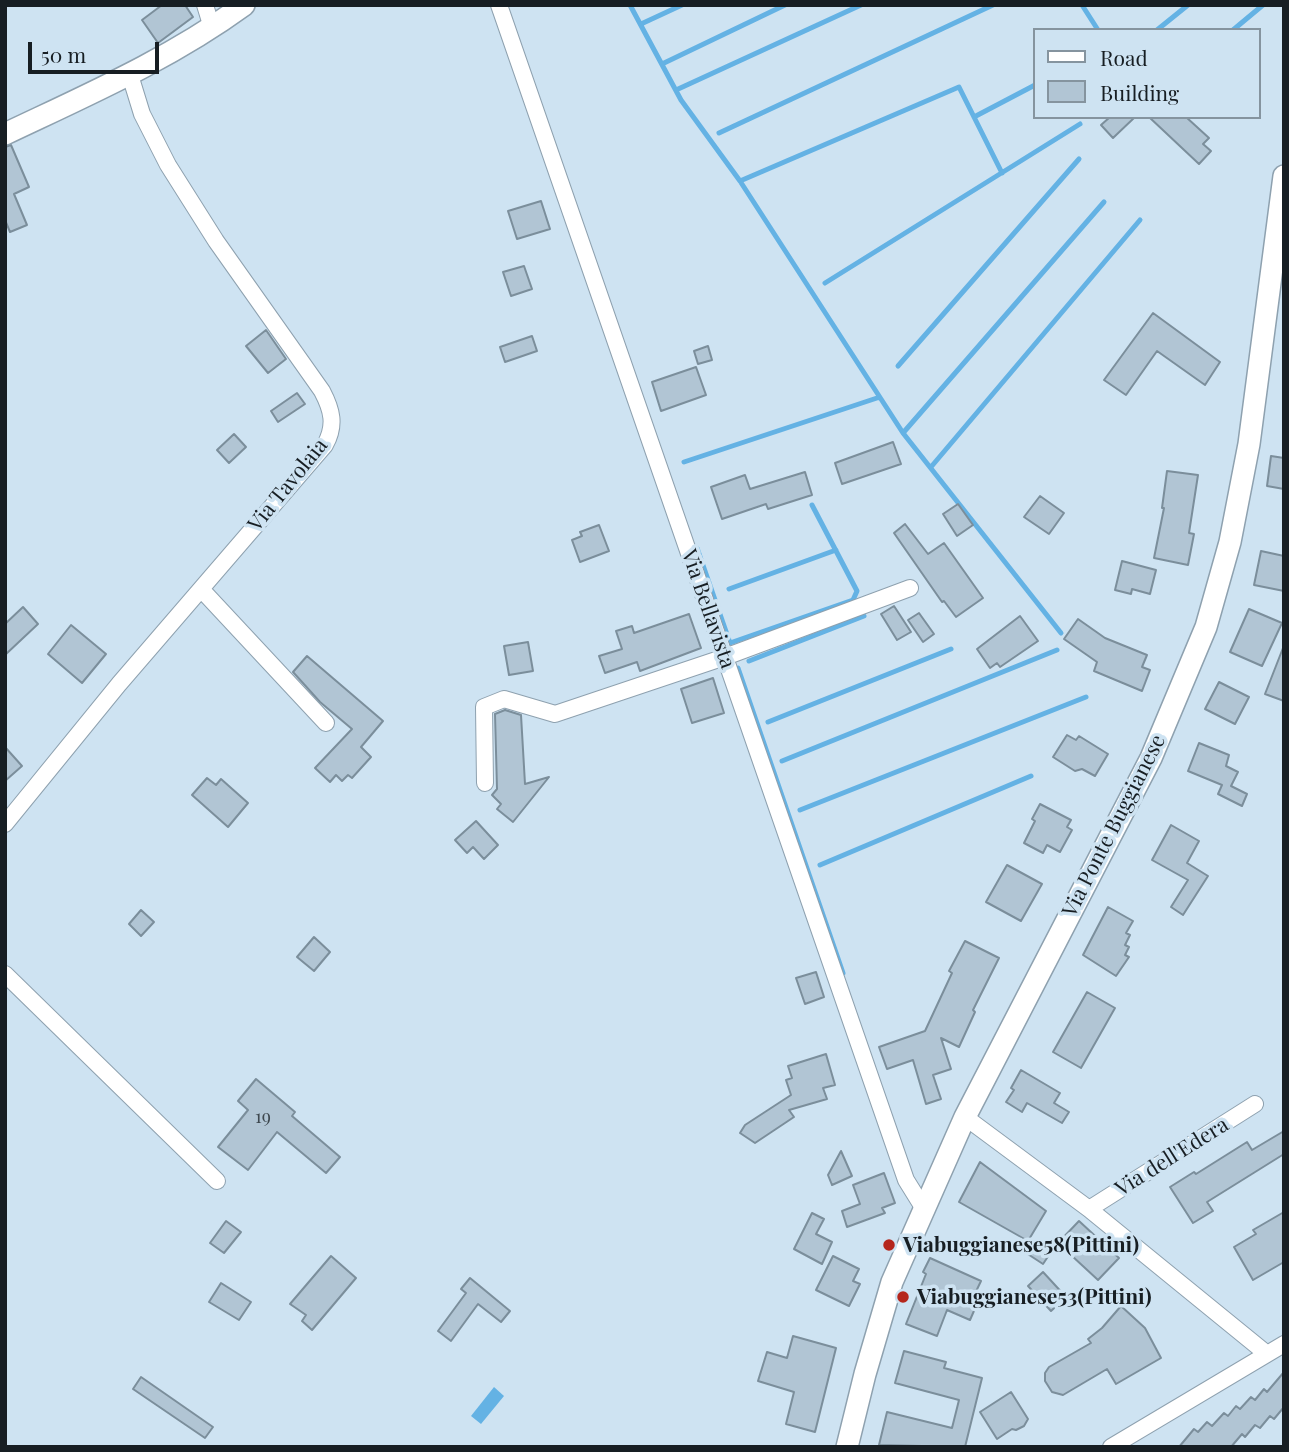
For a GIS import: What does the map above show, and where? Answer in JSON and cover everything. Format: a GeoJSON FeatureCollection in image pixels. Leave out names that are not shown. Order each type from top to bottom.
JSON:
{"type":"FeatureCollection","features":[{"type":"Feature","properties":{"kind":"main road"},"geometry":{"type":"LineString","coordinates":[[5,134],[130,75],[212,28],[244,5]]}},
{"type":"Feature","properties":{"kind":"main road","name":"Via Ponte Buggianese"},"geometry":{"type":"LineString","coordinates":[[847,1447],[864,1374],[892,1282],[965,1117],[1151,758],[1206,627],[1230,542],[1249,444],[1284,176]]}},
{"type":"Feature","properties":{"kind":"street"},"geometry":{"type":"LineString","coordinates":[[205,5],[212,28]]}},
{"type":"Feature","properties":{"kind":"street","name":"Via Bellavista"},"geometry":{"type":"LineString","coordinates":[[499,5],[906,1180],[925,1209]]}},
{"type":"Feature","properties":{"kind":"street","name":"Via Tavolaia"},"geometry":{"type":"LineString","coordinates":[[5,824],[119,684],[325,445],[331,430],[332,414],[322,391],[216,241],[168,165],[142,114],[130,75]]}},
{"type":"Feature","properties":{"kind":"street"},"geometry":{"type":"LineString","coordinates":[[201,589],[326,723]]}},
{"type":"Feature","properties":{"kind":"street"},"geometry":{"type":"LineString","coordinates":[[485,783],[484,707],[504,699],[555,714],[724,657],[910,589]]}},
{"type":"Feature","properties":{"kind":"street"},"geometry":{"type":"LineString","coordinates":[[5,974],[217,1181]]}},
{"type":"Feature","properties":{"kind":"street","name":"Via dell'Edera"},"geometry":{"type":"LineString","coordinates":[[1089,1209],[1255,1104]]}},
{"type":"Feature","properties":{"kind":"street"},"geometry":{"type":"LineString","coordinates":[[965,1117],[1089,1209],[1266,1354]]}},
{"type":"Feature","properties":{"kind":"street"},"geometry":{"type":"LineString","coordinates":[[1111,1447],[1284,1344]]}},
{"type":"Feature","properties":{"kind":"water"},"geometry":{"type":"Polygon","coordinates":[[[494,1387],[504,1396],[481,1424],[471,1416],[494,1387]]]}},
{"type":"Feature","properties":{"kind":"building"},"geometry":{"type":"Polygon","coordinates":[[[162,5],[185,5],[193,17],[158,43],[142,20],[162,5]]]}},
{"type":"Feature","properties":{"kind":"building"},"geometry":{"type":"Polygon","coordinates":[[[1108,119],[1133,119],[1113,138],[1101,125],[1108,119]]]}},
{"type":"Feature","properties":{"kind":"building"},"geometry":{"type":"Polygon","coordinates":[[[1151,119],[1188,119],[1209,138],[1203,144],[1211,151],[1199,164],[1151,119]]]}},
{"type":"Feature","properties":{"kind":"building"},"geometry":{"type":"Polygon","coordinates":[[[11,145],[29,187],[14,194],[27,225],[10,232],[5,220],[5,147],[11,145]]]}},
{"type":"Feature","properties":{"kind":"building"},"geometry":{"type":"Polygon","coordinates":[[[541,201],[550,229],[517,239],[508,211],[541,201]]]}},
{"type":"Feature","properties":{"kind":"building"},"geometry":{"type":"Polygon","coordinates":[[[524,266],[532,289],[511,296],[503,272],[524,266]]]}},
{"type":"Feature","properties":{"kind":"building"},"geometry":{"type":"Polygon","coordinates":[[[1153,313],[1220,362],[1205,385],[1157,351],[1126,395],[1104,380],[1153,313]]]}},
{"type":"Feature","properties":{"kind":"building"},"geometry":{"type":"Polygon","coordinates":[[[266,330],[286,359],[268,373],[246,346],[266,330]]]}},
{"type":"Feature","properties":{"kind":"building"},"geometry":{"type":"Polygon","coordinates":[[[532,336],[537,351],[505,362],[500,347],[532,336]]]}},
{"type":"Feature","properties":{"kind":"building"},"geometry":{"type":"Polygon","coordinates":[[[708,346],[712,360],[698,364],[694,351],[708,346]]]}},
{"type":"Feature","properties":{"kind":"building"},"geometry":{"type":"Polygon","coordinates":[[[696,367],[706,395],[661,411],[652,382],[696,367]]]}},
{"type":"Feature","properties":{"kind":"building"},"geometry":{"type":"Polygon","coordinates":[[[297,393],[305,404],[278,422],[271,411],[297,393]]]}},
{"type":"Feature","properties":{"kind":"building"},"geometry":{"type":"Polygon","coordinates":[[[234,434],[246,447],[229,463],[217,450],[234,434]]]}},
{"type":"Feature","properties":{"kind":"building"},"geometry":{"type":"Polygon","coordinates":[[[893,442],[901,464],[842,484],[835,463],[893,442]]]}},
{"type":"Feature","properties":{"kind":"building"},"geometry":{"type":"Polygon","coordinates":[[[1271,456],[1284,458],[1284,489],[1267,486],[1271,456]]]}},
{"type":"Feature","properties":{"kind":"building"},"geometry":{"type":"Polygon","coordinates":[[[1167,471],[1198,475],[1189,533],[1194,534],[1188,565],[1154,558],[1164,508],[1167,471]]]}},
{"type":"Feature","properties":{"kind":"building"},"geometry":{"type":"Polygon","coordinates":[[[805,472],[812,495],[768,509],[766,504],[722,519],[711,487],[745,475],[750,489],[805,472]]]}},
{"type":"Feature","properties":{"kind":"building"},"geometry":{"type":"Polygon","coordinates":[[[1040,496],[1064,513],[1049,534],[1024,517],[1040,496]]]}},
{"type":"Feature","properties":{"kind":"building"},"geometry":{"type":"Polygon","coordinates":[[[958,504],[973,525],[957,536],[943,514],[958,504]]]}},
{"type":"Feature","properties":{"kind":"building"},"geometry":{"type":"Polygon","coordinates":[[[905,524],[928,554],[944,543],[983,598],[956,617],[944,601],[942,602],[894,533],[905,524]]]}},
{"type":"Feature","properties":{"kind":"building"},"geometry":{"type":"Polygon","coordinates":[[[599,525],[609,551],[580,562],[572,540],[582,536],[580,532],[599,525]]]}},
{"type":"Feature","properties":{"kind":"building"},"geometry":{"type":"Polygon","coordinates":[[[1261,551],[1284,556],[1284,591],[1254,585],[1261,551]]]}},
{"type":"Feature","properties":{"kind":"building"},"geometry":{"type":"Polygon","coordinates":[[[1122,561],[1156,570],[1150,594],[1132,589],[1131,594],[1115,590],[1122,561]]]}},
{"type":"Feature","properties":{"kind":"building"},"geometry":{"type":"Polygon","coordinates":[[[894,606],[911,632],[897,640],[881,614],[894,606]]]}},
{"type":"Feature","properties":{"kind":"building"},"geometry":{"type":"Polygon","coordinates":[[[23,607],[38,624],[5,655],[5,624],[23,607]]]}},
{"type":"Feature","properties":{"kind":"building"},"geometry":{"type":"Polygon","coordinates":[[[1249,609],[1282,623],[1262,666],[1230,652],[1249,609]]]}},
{"type":"Feature","properties":{"kind":"building"},"geometry":{"type":"Polygon","coordinates":[[[919,613],[934,634],[923,642],[908,620],[919,613]]]}},
{"type":"Feature","properties":{"kind":"building"},"geometry":{"type":"Polygon","coordinates":[[[689,614],[701,648],[640,671],[637,662],[605,673],[599,656],[622,649],[616,631],[632,626],[634,633],[689,614]]]}},
{"type":"Feature","properties":{"kind":"building"},"geometry":{"type":"Polygon","coordinates":[[[1020,616],[1038,641],[1000,667],[997,663],[990,668],[977,649],[1020,616]]]}},
{"type":"Feature","properties":{"kind":"building"},"geometry":{"type":"Polygon","coordinates":[[[1078,619],[1105,638],[1147,655],[1142,667],[1150,670],[1142,691],[1094,671],[1097,662],[1064,639],[1078,619]]]}},
{"type":"Feature","properties":{"kind":"building"},"geometry":{"type":"Polygon","coordinates":[[[71,625],[106,654],[82,683],[48,654],[71,625]]]}},
{"type":"Feature","properties":{"kind":"building"},"geometry":{"type":"Polygon","coordinates":[[[528,642],[533,671],[509,675],[504,646],[528,642]]]}},
{"type":"Feature","properties":{"kind":"building"},"geometry":{"type":"Polygon","coordinates":[[[1284,648],[1284,701],[1265,694],[1284,648]]]}},
{"type":"Feature","properties":{"kind":"building"},"geometry":{"type":"Polygon","coordinates":[[[307,656],[383,721],[361,747],[371,757],[352,778],[348,775],[342,781],[336,775],[330,782],[315,768],[352,729],[320,702],[293,672],[307,656]]]}},
{"type":"Feature","properties":{"kind":"building"},"geometry":{"type":"Polygon","coordinates":[[[713,678],[724,713],[692,723],[681,689],[713,678]]]}},
{"type":"Feature","properties":{"kind":"building"},"geometry":{"type":"Polygon","coordinates":[[[1219,682],[1249,697],[1235,724],[1205,709],[1219,682]]]}},
{"type":"Feature","properties":{"kind":"building"},"geometry":{"type":"Polygon","coordinates":[[[505,710],[521,715],[525,784],[549,777],[513,822],[497,809],[501,804],[492,795],[497,789],[495,714],[505,710]]]}},
{"type":"Feature","properties":{"kind":"building"},"geometry":{"type":"Polygon","coordinates":[[[1067,735],[1076,740],[1079,736],[1108,754],[1095,776],[1082,769],[1075,771],[1053,757],[1067,735]]]}},
{"type":"Feature","properties":{"kind":"building"},"geometry":{"type":"Polygon","coordinates":[[[1199,743],[1229,755],[1226,766],[1238,772],[1231,786],[1247,794],[1242,806],[1218,794],[1222,785],[1188,771],[1199,743]]]}},
{"type":"Feature","properties":{"kind":"building"},"geometry":{"type":"Polygon","coordinates":[[[5,747],[22,766],[5,781],[5,747]]]}},
{"type":"Feature","properties":{"kind":"building"},"geometry":{"type":"Polygon","coordinates":[[[207,778],[216,785],[221,779],[248,803],[228,827],[192,795],[207,778]]]}},
{"type":"Feature","properties":{"kind":"building"},"geometry":{"type":"Polygon","coordinates":[[[1040,804],[1071,820],[1067,827],[1072,830],[1060,852],[1047,845],[1043,853],[1024,843],[1040,804]]]}},
{"type":"Feature","properties":{"kind":"building"},"geometry":{"type":"Polygon","coordinates":[[[476,821],[498,845],[484,859],[473,847],[467,853],[455,840],[476,821]]]}},
{"type":"Feature","properties":{"kind":"building"},"geometry":{"type":"Polygon","coordinates":[[[1171,825],[1199,841],[1187,863],[1208,876],[1183,915],[1171,907],[1188,880],[1152,860],[1171,825]]]}},
{"type":"Feature","properties":{"kind":"building"},"geometry":{"type":"Polygon","coordinates":[[[1007,865],[1042,884],[1021,921],[986,902],[1007,865]]]}},
{"type":"Feature","properties":{"kind":"building"},"geometry":{"type":"Polygon","coordinates":[[[1108,907],[1133,921],[1126,933],[1130,935],[1125,945],[1129,947],[1125,955],[1129,957],[1116,976],[1083,955],[1108,907]]]}},
{"type":"Feature","properties":{"kind":"building"},"geometry":{"type":"Polygon","coordinates":[[[141,910],[154,922],[141,936],[129,924],[141,910]]]}},
{"type":"Feature","properties":{"kind":"building"},"geometry":{"type":"Polygon","coordinates":[[[314,937],[330,952],[314,971],[297,957],[314,937]]]}},
{"type":"Feature","properties":{"kind":"building"},"geometry":{"type":"Polygon","coordinates":[[[965,941],[999,958],[973,1010],[975,1012],[959,1047],[941,1038],[951,1069],[933,1075],[941,1099],[926,1104],[913,1060],[887,1069],[879,1047],[925,1031],[952,973],[949,971],[965,941]]]}},
{"type":"Feature","properties":{"kind":"building"},"geometry":{"type":"Polygon","coordinates":[[[816,972],[824,997],[805,1004],[796,978],[816,972]]]}},
{"type":"Feature","properties":{"kind":"building"},"geometry":{"type":"Polygon","coordinates":[[[1087,992],[1115,1008],[1081,1068],[1053,1052],[1087,992]]]}},
{"type":"Feature","properties":{"kind":"building"},"geometry":{"type":"Polygon","coordinates":[[[826,1054],[835,1085],[823,1088],[827,1099],[789,1110],[794,1117],[755,1143],[740,1133],[745,1125],[791,1095],[786,1080],[792,1078],[788,1066],[826,1054]]]}},
{"type":"Feature","properties":{"kind":"building"},"geometry":{"type":"Polygon","coordinates":[[[1021,1070],[1060,1093],[1054,1103],[1069,1112],[1062,1123],[1027,1103],[1022,1112],[1006,1102],[1014,1090],[1011,1088],[1021,1070]]]}},
{"type":"Feature","properties":{"kind":"building"},"geometry":{"type":"Polygon","coordinates":[[[256,1079],[295,1112],[292,1116],[340,1157],[326,1173],[277,1132],[248,1170],[218,1147],[248,1110],[238,1101],[256,1079]]]}},
{"type":"Feature","properties":{"kind":"building"},"geometry":{"type":"Polygon","coordinates":[[[1284,1131],[1284,1154],[1207,1202],[1213,1211],[1193,1223],[1170,1187],[1247,1142],[1252,1150],[1284,1131]]]}},
{"type":"Feature","properties":{"kind":"building"},"geometry":{"type":"Polygon","coordinates":[[[841,1151],[852,1176],[832,1185],[828,1175],[841,1151]]]}},
{"type":"Feature","properties":{"kind":"building"},"geometry":{"type":"Polygon","coordinates":[[[980,1162],[1046,1211],[1028,1241],[959,1202],[980,1162]]]}},
{"type":"Feature","properties":{"kind":"building"},"geometry":{"type":"Polygon","coordinates":[[[884,1173],[895,1203],[882,1208],[885,1213],[847,1227],[842,1211],[860,1204],[853,1185],[884,1173]]]}},
{"type":"Feature","properties":{"kind":"building"},"geometry":{"type":"Polygon","coordinates":[[[1284,1212],[1284,1262],[1253,1280],[1234,1247],[1256,1234],[1253,1230],[1284,1212]]]}},
{"type":"Feature","properties":{"kind":"building"},"geometry":{"type":"Polygon","coordinates":[[[812,1213],[824,1219],[816,1234],[832,1242],[822,1264],[794,1249],[812,1213]]]}},
{"type":"Feature","properties":{"kind":"building"},"geometry":{"type":"Polygon","coordinates":[[[226,1221],[241,1232],[224,1253],[210,1243],[226,1221]]]}},
{"type":"Feature","properties":{"kind":"building"},"geometry":{"type":"Polygon","coordinates":[[[1079,1221],[1119,1258],[1098,1280],[1058,1243],[1079,1221]]]}},
{"type":"Feature","properties":{"kind":"building"},"geometry":{"type":"Polygon","coordinates":[[[1017,1247],[1053,1249],[1043,1264],[1017,1247]]]}},
{"type":"Feature","properties":{"kind":"building"},"geometry":{"type":"Polygon","coordinates":[[[331,1256],[356,1278],[312,1330],[302,1321],[306,1315],[290,1304],[331,1256]]]}},
{"type":"Feature","properties":{"kind":"building"},"geometry":{"type":"Polygon","coordinates":[[[833,1256],[859,1269],[853,1281],[860,1284],[849,1306],[816,1290],[833,1256]]]}},
{"type":"Feature","properties":{"kind":"building"},"geometry":{"type":"Polygon","coordinates":[[[930,1258],[981,1281],[971,1302],[977,1304],[970,1320],[947,1310],[937,1336],[906,1324],[930,1258]]]}},
{"type":"Feature","properties":{"kind":"building"},"geometry":{"type":"Polygon","coordinates":[[[1043,1272],[1066,1297],[1051,1311],[1028,1286],[1043,1272]]]}},
{"type":"Feature","properties":{"kind":"building"},"geometry":{"type":"Polygon","coordinates":[[[470,1278],[510,1311],[501,1322],[478,1304],[451,1341],[438,1331],[466,1293],[461,1289],[470,1278]]]}},
{"type":"Feature","properties":{"kind":"building"},"geometry":{"type":"Polygon","coordinates":[[[221,1283],[251,1302],[239,1320],[209,1302],[221,1283]]]}},
{"type":"Feature","properties":{"kind":"building"},"geometry":{"type":"Polygon","coordinates":[[[1121,1306],[1145,1328],[1161,1358],[1116,1384],[1107,1369],[1063,1395],[1052,1392],[1045,1381],[1045,1373],[1049,1367],[1091,1343],[1088,1339],[1102,1328],[1121,1306]]]}},
{"type":"Feature","properties":{"kind":"building"},"geometry":{"type":"Polygon","coordinates":[[[793,1336],[836,1348],[815,1432],[786,1424],[794,1392],[758,1381],[767,1352],[787,1358],[793,1336]]]}},
{"type":"Feature","properties":{"kind":"building"},"geometry":{"type":"Polygon","coordinates":[[[904,1351],[946,1362],[944,1368],[982,1378],[965,1447],[879,1445],[887,1412],[952,1428],[959,1400],[895,1383],[904,1351]]]}},
{"type":"Feature","properties":{"kind":"building"},"geometry":{"type":"Polygon","coordinates":[[[1284,1372],[1284,1407],[1274,1419],[1270,1416],[1260,1428],[1255,1425],[1245,1437],[1242,1434],[1231,1447],[1179,1447],[1194,1429],[1198,1432],[1207,1422],[1212,1426],[1224,1413],[1228,1416],[1236,1406],[1240,1409],[1251,1397],[1255,1400],[1264,1389],[1267,1392],[1284,1372]]]}},
{"type":"Feature","properties":{"kind":"building"},"geometry":{"type":"Polygon","coordinates":[[[141,1377],[213,1427],[205,1438],[133,1389],[141,1377]]]}},
{"type":"Feature","properties":{"kind":"building"},"geometry":{"type":"Polygon","coordinates":[[[1011,1392],[1028,1419],[1024,1426],[1012,1429],[997,1439],[980,1412],[1011,1392]]]}},
{"type":"Feature","properties":{"kind":"waterway"},"geometry":{"type":"LineString","coordinates":[[630,5],[681,100],[740,181],[903,433],[1061,633]]}},
{"type":"Feature","properties":{"kind":"waterway"},"geometry":{"type":"LineString","coordinates":[[641,24],[682,5]]}},
{"type":"Feature","properties":{"kind":"waterway"},"geometry":{"type":"LineString","coordinates":[[662,64],[785,5]]}},
{"type":"Feature","properties":{"kind":"waterway"},"geometry":{"type":"LineString","coordinates":[[676,90],[861,5]]}},
{"type":"Feature","properties":{"kind":"waterway"},"geometry":{"type":"LineString","coordinates":[[719,133],[993,5]]}},
{"type":"Feature","properties":{"kind":"waterway"},"geometry":{"type":"LineString","coordinates":[[1082,5],[1097,28]]}},
{"type":"Feature","properties":{"kind":"waterway"},"geometry":{"type":"LineString","coordinates":[[1159,28],[1188,5]]}},
{"type":"Feature","properties":{"kind":"waterway"},"geometry":{"type":"LineString","coordinates":[[1235,28],[1263,5]]}},
{"type":"Feature","properties":{"kind":"waterway"},"geometry":{"type":"LineString","coordinates":[[974,117],[1034,86]]}},
{"type":"Feature","properties":{"kind":"waterway"},"geometry":{"type":"LineString","coordinates":[[740,181],[959,87],[1002,173]]}},
{"type":"Feature","properties":{"kind":"waterway"},"geometry":{"type":"LineString","coordinates":[[825,283],[1080,124]]}},
{"type":"Feature","properties":{"kind":"waterway"},"geometry":{"type":"LineString","coordinates":[[898,366],[1079,159]]}},
{"type":"Feature","properties":{"kind":"waterway"},"geometry":{"type":"LineString","coordinates":[[903,433],[1104,202]]}},
{"type":"Feature","properties":{"kind":"waterway"},"geometry":{"type":"LineString","coordinates":[[931,467],[1140,220]]}},
{"type":"Feature","properties":{"kind":"waterway"},"geometry":{"type":"LineString","coordinates":[[684,462],[877,398]]}},
{"type":"Feature","properties":{"kind":"waterway"},"geometry":{"type":"LineString","coordinates":[[697,548],[730,643],[853,600],[857,591],[812,505]]}},
{"type":"Feature","properties":{"kind":"waterway"},"geometry":{"type":"LineString","coordinates":[[729,589],[836,550]]}},
{"type":"Feature","properties":{"kind":"waterway"},"geometry":{"type":"LineString","coordinates":[[749,661],[864,616]]}},
{"type":"Feature","properties":{"kind":"waterway"},"geometry":{"type":"LineString","coordinates":[[768,722],[951,649]]}},
{"type":"Feature","properties":{"kind":"waterway"},"geometry":{"type":"LineString","coordinates":[[782,761],[1057,650]]}},
{"type":"Feature","properties":{"kind":"waterway"},"geometry":{"type":"LineString","coordinates":[[738,668],[843,973]]}},
{"type":"Feature","properties":{"kind":"waterway"},"geometry":{"type":"LineString","coordinates":[[800,810],[1086,697]]}},
{"type":"Feature","properties":{"kind":"waterway"},"geometry":{"type":"LineString","coordinates":[[820,865],[1031,776]]}},
{"type":"Feature","properties":{"kind":"place","name":"Viabuggianese58(Pittini)"},"geometry":{"type":"Point","coordinates":[889,1245]}},
{"type":"Feature","properties":{"kind":"place","name":"Viabuggianese53(Pittini)"},"geometry":{"type":"Point","coordinates":[903,1297]}}]}
